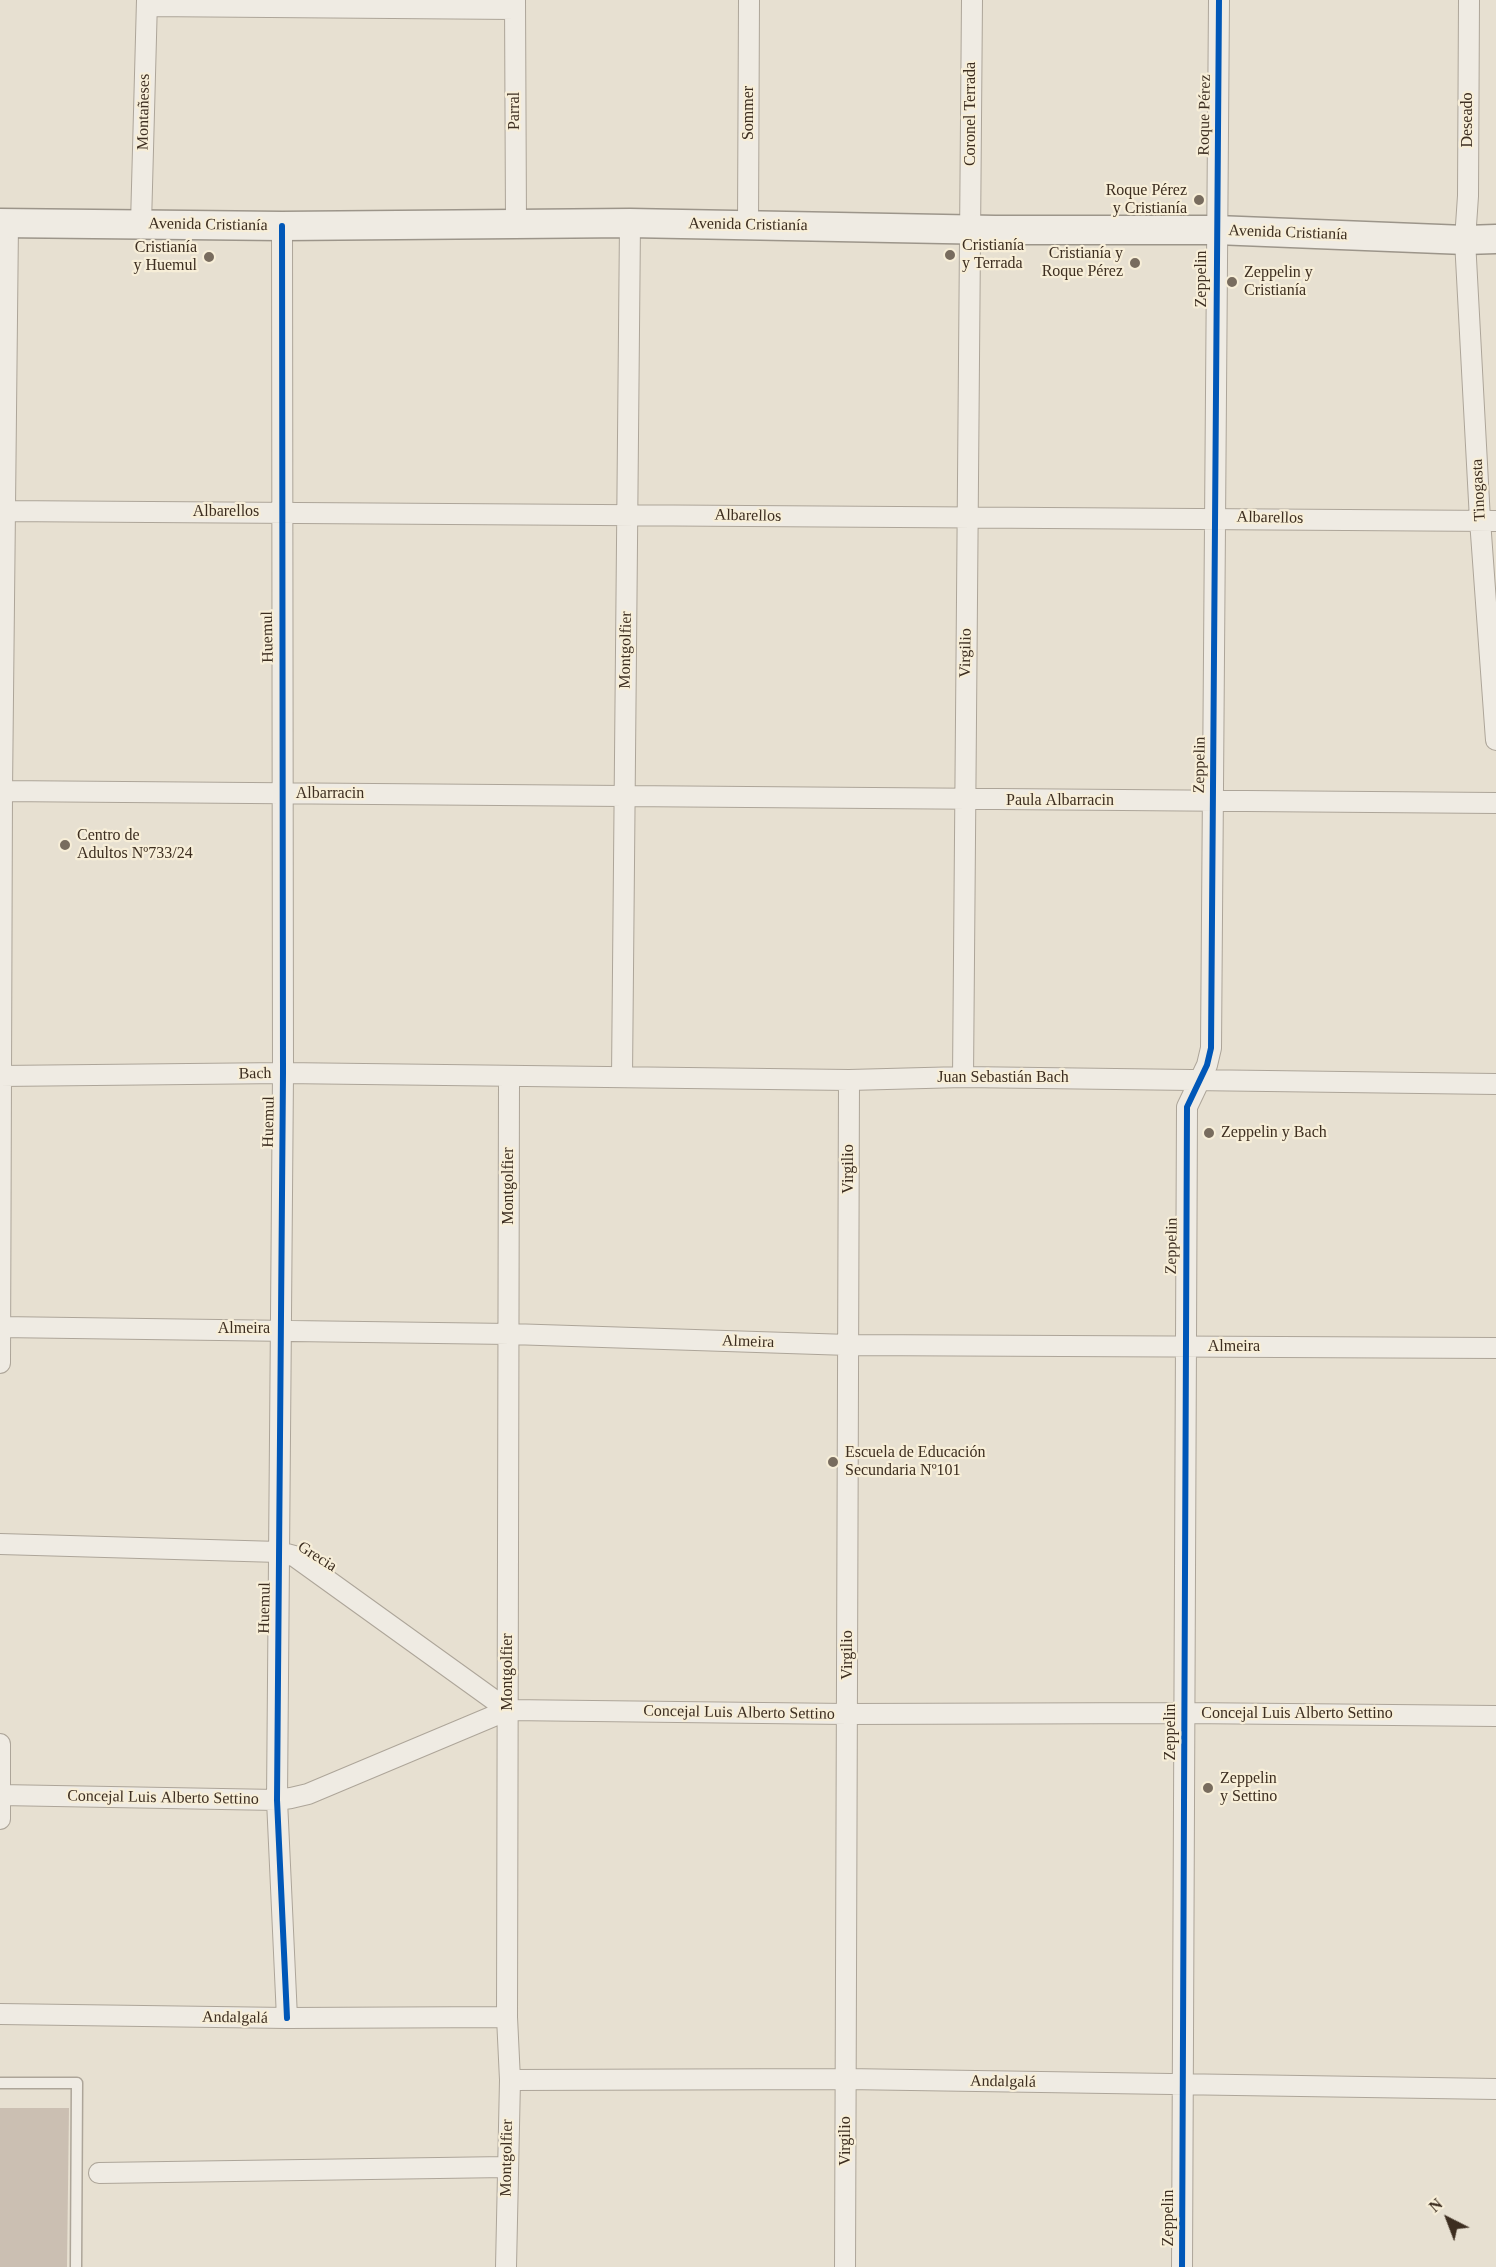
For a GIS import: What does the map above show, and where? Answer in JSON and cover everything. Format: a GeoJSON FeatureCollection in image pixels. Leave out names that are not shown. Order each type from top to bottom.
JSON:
{"type":"FeatureCollection","features":[{"type":"Feature","properties":{"kind":"main road","name":"Avenida Cristianía"},"geometry":{"type":"LineString","coordinates":[[4,223],[282,226],[630,223],[970,229],[1216,230],[1465,240],[1496,239]]}},
{"type":"Feature","properties":{"kind":"street","name":"Sommer"},"geometry":{"type":"LineString","coordinates":[[748,225],[749,0]]}},
{"type":"Feature","properties":{"kind":"street","name":"Coronel Terrada"},"geometry":{"type":"LineString","coordinates":[[970,229],[972,0]]}},
{"type":"Feature","properties":{"kind":"street","name":"Roque Pérez"},"geometry":{"type":"LineString","coordinates":[[1216,230],[1219,0]]}},
{"type":"Feature","properties":{"kind":"street","name":"Deseado"},"geometry":{"type":"LineString","coordinates":[[1465,240],[1468,196],[1469,0]]}},
{"type":"Feature","properties":{"kind":"street"},"geometry":{"type":"LineString","coordinates":[[147,3],[515,4]]}},
{"type":"Feature","properties":{"kind":"street","name":"Montañeses"},"geometry":{"type":"LineString","coordinates":[[141,224],[147,3]]}},
{"type":"Feature","properties":{"kind":"street","name":"Parral"},"geometry":{"type":"LineString","coordinates":[[515,4],[516,223]]}},
{"type":"Feature","properties":{"kind":"street"},"geometry":{"type":"LineString","coordinates":[[0,1363],[4,223]]}},
{"type":"Feature","properties":{"kind":"street","name":"Montgolfier"},"geometry":{"type":"LineString","coordinates":[[622,1076],[630,223]]}},
{"type":"Feature","properties":{"kind":"street","name":"Huemul"},"geometry":{"type":"LineString","coordinates":[[282,226],[280,513],[284,794],[277,1800],[287,2018]]}},
{"type":"Feature","properties":{"kind":"street","name":"Virgilio"},"geometry":{"type":"LineString","coordinates":[[963,1077],[970,229]]}},
{"type":"Feature","properties":{"kind":"street","name":"Zeppelin"},"geometry":{"type":"LineString","coordinates":[[1182,2267],[1187,1107],[1207,1065],[1211,1048],[1217,518],[1216,230]]}},
{"type":"Feature","properties":{"kind":"street","name":"Tinogasta"},"geometry":{"type":"LineString","coordinates":[[1465,240],[1488,520],[1496,740]]}},
{"type":"Feature","properties":{"kind":"street","name":"Albarellos"},"geometry":{"type":"LineString","coordinates":[[2,511],[1488,520]]}},
{"type":"Feature","properties":{"kind":"street","name":"Albarracin"},"geometry":{"type":"LineString","coordinates":[[1,791],[625,796]]}},
{"type":"Feature","properties":{"kind":"street","name":"Paula Albarracin"},"geometry":{"type":"LineString","coordinates":[[625,796],[1496,803]]}},
{"type":"Feature","properties":{"kind":"street","name":"Bach"},"geometry":{"type":"LineString","coordinates":[[0,1076],[283,1073],[509,1077]]}},
{"type":"Feature","properties":{"kind":"street","name":"Juan Sebastián Bach"},"geometry":{"type":"LineString","coordinates":[[509,1077],[622,1076],[849,1080],[963,1077],[1496,1084]]}},
{"type":"Feature","properties":{"kind":"street","name":"Montgolfier"},"geometry":{"type":"LineString","coordinates":[[506,2267],[506,2167],[510,2080],[507,2017],[509,1077]]}},
{"type":"Feature","properties":{"kind":"street","name":"Virgilio"},"geometry":{"type":"LineString","coordinates":[[845,2267],[849,1080]]}},
{"type":"Feature","properties":{"kind":"street","name":"Almeira"},"geometry":{"type":"LineString","coordinates":[[0,1327],[280,1329],[849,1345],[1496,1348]]}},
{"type":"Feature","properties":{"kind":"street","name":"Grecia"},"geometry":{"type":"LineString","coordinates":[[0,1544],[279,1551],[305,1562],[508,1710]]}},
{"type":"Feature","properties":{"kind":"street","name":"Concejal Luis Alberto Settino"},"geometry":{"type":"LineString","coordinates":[[0,1795],[277,1800],[308,1794],[508,1710],[847,1714],[1185,1713],[1496,1716]]}},
{"type":"Feature","properties":{"kind":"street"},"geometry":{"type":"LineString","coordinates":[[0,1744],[0,1819]]}},
{"type":"Feature","properties":{"kind":"street","name":"Andalgalá"},"geometry":{"type":"LineString","coordinates":[[0,2014],[287,2018],[507,2017]]}},
{"type":"Feature","properties":{"kind":"street","name":"Andalgalá"},"geometry":{"type":"LineString","coordinates":[[510,2080],[846,2079],[1496,2089]]}},
{"type":"Feature","properties":{"kind":"street"},"geometry":{"type":"LineString","coordinates":[[99,2173],[506,2167]]}},
{"type":"Feature","properties":{"kind":"lane"},"geometry":{"type":"LineString","coordinates":[[0,2083],[77,2083],[76,2267]]}},
{"type":"Feature","properties":{"kind":"building"},"geometry":{"type":"Polygon","coordinates":[[[0,2108],[69,2108],[67,2267],[0,2267],[0,2108]]]}},
{"type":"Feature","properties":{"kind":"cycle path"},"geometry":{"type":"LineString","coordinates":[[1182,2267],[1187,1107],[1207,1065],[1211,1048],[1219,0]]}},
{"type":"Feature","properties":{"kind":"cycle path"},"geometry":{"type":"LineString","coordinates":[[282,226],[283,1073],[277,1800],[287,2018]]}},
{"type":"Feature","properties":{"kind":"place","name":"Roque Pérez y Cristianía"},"geometry":{"type":"Point","coordinates":[1199,200]}},
{"type":"Feature","properties":{"kind":"place","name":"Cristianía y Terrada"},"geometry":{"type":"Point","coordinates":[950,255]}},
{"type":"Feature","properties":{"kind":"place","name":"Cristianía y Huemul"},"geometry":{"type":"Point","coordinates":[209,257]}},
{"type":"Feature","properties":{"kind":"place","name":"Cristianía y Roque Pérez"},"geometry":{"type":"Point","coordinates":[1135,263]}},
{"type":"Feature","properties":{"kind":"place","name":"Zeppelin y Cristianía"},"geometry":{"type":"Point","coordinates":[1232,282]}},
{"type":"Feature","properties":{"kind":"place","name":"Centro de Adultos Nº733/24"},"geometry":{"type":"Point","coordinates":[65,845]}},
{"type":"Feature","properties":{"kind":"place","name":"Zeppelin y Bach"},"geometry":{"type":"Point","coordinates":[1209,1133]}},
{"type":"Feature","properties":{"kind":"place","name":"Escuela de Educación Secundaria Nº101"},"geometry":{"type":"Point","coordinates":[833,1462]}},
{"type":"Feature","properties":{"kind":"place","name":"Zeppelin y Settino"},"geometry":{"type":"Point","coordinates":[1208,1788]}}]}
